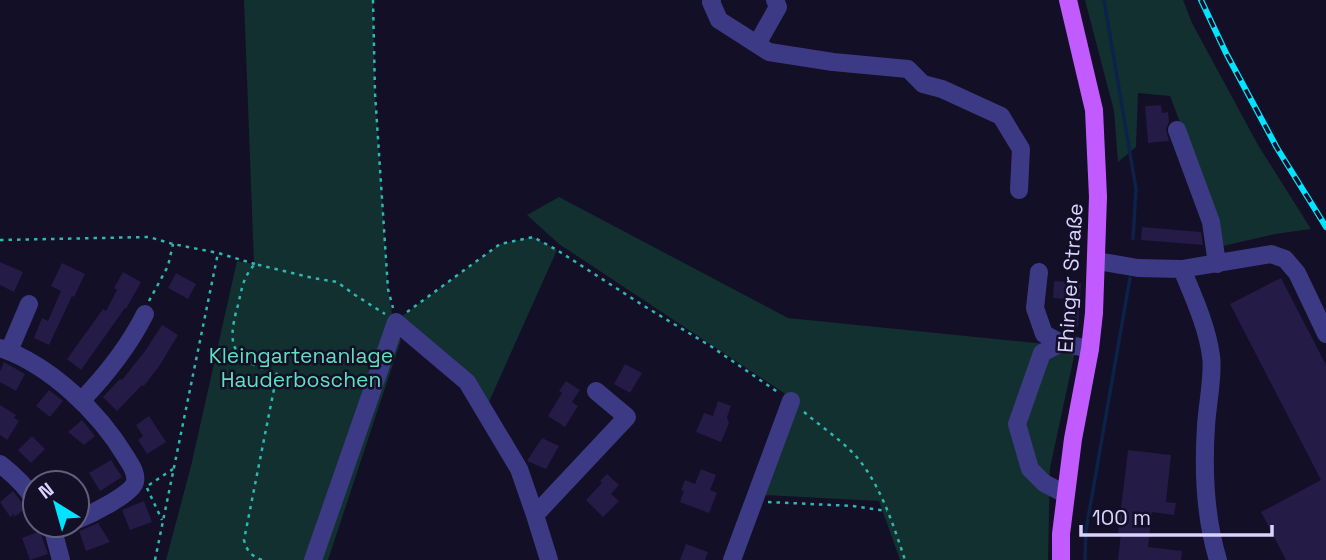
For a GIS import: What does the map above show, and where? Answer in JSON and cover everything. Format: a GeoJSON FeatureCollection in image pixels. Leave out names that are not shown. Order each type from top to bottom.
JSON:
{"type":"FeatureCollection","features":[{"type":"Feature","properties":{"kind":"main road","name":"Ehinger Straße"},"geometry":{"type":"LineString","coordinates":[[1061,560],[1061,534],[1073,439],[1075,346],[1094,313],[1098,197],[1094,110],[1068,0]]}},
{"type":"Feature","properties":{"kind":"street"},"geometry":{"type":"LineString","coordinates":[[712,0],[719,20],[769,52],[833,62],[908,69],[923,84],[942,89],[1001,116],[1021,149],[1018,190]]}},
{"type":"Feature","properties":{"kind":"street"},"geometry":{"type":"LineString","coordinates":[[757,44],[778,7],[775,0]]}},
{"type":"Feature","properties":{"kind":"street"},"geometry":{"type":"LineString","coordinates":[[1177,130],[1211,222],[1217,264]]}},
{"type":"Feature","properties":{"kind":"street"},"geometry":{"type":"LineString","coordinates":[[1097,261],[1138,268],[1182,269],[1271,254],[1285,259],[1297,272],[1326,334]]}},
{"type":"Feature","properties":{"kind":"street"},"geometry":{"type":"LineString","coordinates":[[1182,269],[1194,298],[1212,359],[1206,428],[1205,486],[1210,528],[1218,560]]}},
{"type":"Feature","properties":{"kind":"street"},"geometry":{"type":"LineString","coordinates":[[1039,272],[1035,308],[1044,334],[1075,346]]}},
{"type":"Feature","properties":{"kind":"street"},"geometry":{"type":"LineString","coordinates":[[29,304],[5,350],[47,374],[81,401],[118,444],[135,472],[133,487],[91,513]]}},
{"type":"Feature","properties":{"kind":"street"},"geometry":{"type":"LineString","coordinates":[[81,401],[114,362],[136,332],[145,314]]}},
{"type":"Feature","properties":{"kind":"street"},"geometry":{"type":"LineString","coordinates":[[313,560],[396,322],[467,382],[519,469],[549,560]]}},
{"type":"Feature","properties":{"kind":"street"},"geometry":{"type":"LineString","coordinates":[[1065,494],[1044,483],[1030,469],[1017,424],[1042,353],[1075,346]]}},
{"type":"Feature","properties":{"kind":"street"},"geometry":{"type":"LineString","coordinates":[[535,516],[627,417],[596,391]]}},
{"type":"Feature","properties":{"kind":"street"},"geometry":{"type":"LineString","coordinates":[[732,560],[791,401]]}},
{"type":"Feature","properties":{"kind":"street"},"geometry":{"type":"LineString","coordinates":[[0,464],[21,483]]}},
{"type":"Feature","properties":{"kind":"street"},"geometry":{"type":"LineString","coordinates":[[57,539],[61,560]]}},
{"type":"Feature","properties":{"kind":"path"},"geometry":{"type":"LineString","coordinates":[[373,0],[375,93],[388,289],[396,322]]}},
{"type":"Feature","properties":{"kind":"path"},"geometry":{"type":"LineString","coordinates":[[0,240],[149,237],[337,282],[396,322]]}},
{"type":"Feature","properties":{"kind":"path"},"geometry":{"type":"LineString","coordinates":[[396,322],[500,244],[533,237],[712,347],[791,401],[852,453],[876,486],[905,560]]}},
{"type":"Feature","properties":{"kind":"path"},"geometry":{"type":"LineString","coordinates":[[145,314],[168,266],[173,244]]}},
{"type":"Feature","properties":{"kind":"path"},"geometry":{"type":"LineString","coordinates":[[155,560],[218,253]]}},
{"type":"Feature","properties":{"kind":"path"},"geometry":{"type":"LineString","coordinates":[[254,264],[245,275],[232,326],[232,344],[240,356],[277,374],[244,540],[247,550],[262,560]]}},
{"type":"Feature","properties":{"kind":"path"},"geometry":{"type":"LineString","coordinates":[[162,521],[147,487],[174,469]]}},
{"type":"Feature","properties":{"kind":"path"},"geometry":{"type":"LineString","coordinates":[[753,502],[853,506],[887,511]]}},
{"type":"Feature","properties":{"kind":"green space","name":"Kleingartenanlage Hauderboschen"},"geometry":{"type":"Polygon","coordinates":[[[244,0],[373,0],[375,93],[392,314],[389,329],[401,340],[328,560],[166,560],[191,466],[237,261],[254,264],[244,0]]]}},
{"type":"Feature","properties":{"kind":"green space"},"geometry":{"type":"Polygon","coordinates":[[[1085,0],[1183,0],[1192,23],[1258,145],[1311,229],[1223,246],[1217,219],[1170,96],[1138,93],[1136,147],[1118,162],[1114,111],[1085,0]]]}},
{"type":"Feature","properties":{"kind":"green space"},"geometry":{"type":"Polygon","coordinates":[[[559,197],[788,318],[1076,347],[1050,468],[1048,560],[900,560],[879,501],[764,495],[799,403],[559,244],[527,215],[559,197]]]}},
{"type":"Feature","properties":{"kind":"green space"},"geometry":{"type":"Polygon","coordinates":[[[533,237],[557,250],[488,404],[402,316],[500,244],[533,237]]]}},
{"type":"Feature","properties":{"kind":"building"},"geometry":{"type":"Polygon","coordinates":[[[1161,105],[1162,113],[1168,112],[1169,122],[1166,129],[1169,141],[1148,143],[1145,106],[1161,105]]]}},
{"type":"Feature","properties":{"kind":"building"},"geometry":{"type":"Polygon","coordinates":[[[1142,227],[1201,232],[1203,245],[1141,240],[1142,227]]]}},
{"type":"Feature","properties":{"kind":"building"},"geometry":{"type":"Polygon","coordinates":[[[0,262],[23,272],[14,292],[0,285],[0,262]]]}},
{"type":"Feature","properties":{"kind":"building"},"geometry":{"type":"Polygon","coordinates":[[[62,263],[85,274],[49,345],[34,338],[42,318],[48,321],[61,291],[51,286],[62,263]]]}},
{"type":"Feature","properties":{"kind":"building"},"geometry":{"type":"Polygon","coordinates":[[[123,272],[141,282],[126,309],[81,370],[67,359],[103,309],[106,311],[123,272]]]}},
{"type":"Feature","properties":{"kind":"building"},"geometry":{"type":"Polygon","coordinates":[[[176,273],[196,284],[188,299],[168,288],[176,273]]]}},
{"type":"Feature","properties":{"kind":"building"},"geometry":{"type":"Polygon","coordinates":[[[1281,278],[1326,365],[1326,560],[1286,560],[1261,512],[1321,480],[1230,304],[1281,278]]]}},
{"type":"Feature","properties":{"kind":"building"},"geometry":{"type":"Polygon","coordinates":[[[1054,281],[1081,283],[1078,327],[1062,326],[1065,299],[1053,298],[1054,281]]]}},
{"type":"Feature","properties":{"kind":"building"},"geometry":{"type":"Polygon","coordinates":[[[162,325],[178,335],[144,386],[117,411],[103,397],[122,380],[162,325]]]}},
{"type":"Feature","properties":{"kind":"building"},"geometry":{"type":"Polygon","coordinates":[[[4,362],[25,374],[16,391],[0,382],[0,371],[4,362]]]}},
{"type":"Feature","properties":{"kind":"building"},"geometry":{"type":"Polygon","coordinates":[[[625,364],[642,373],[630,393],[614,384],[625,364]]]}},
{"type":"Feature","properties":{"kind":"building"},"geometry":{"type":"Polygon","coordinates":[[[566,381],[580,390],[572,402],[578,406],[565,427],[548,416],[566,381]]]}},
{"type":"Feature","properties":{"kind":"building"},"geometry":{"type":"Polygon","coordinates":[[[49,390],[63,401],[50,417],[36,406],[49,390]]]}},
{"type":"Feature","properties":{"kind":"building"},"geometry":{"type":"Polygon","coordinates":[[[718,401],[731,406],[727,417],[729,423],[721,442],[696,432],[704,413],[713,416],[718,401]]]}},
{"type":"Feature","properties":{"kind":"building"},"geometry":{"type":"Polygon","coordinates":[[[0,405],[16,415],[14,418],[19,421],[7,440],[0,435],[0,405]]]}},
{"type":"Feature","properties":{"kind":"building"},"geometry":{"type":"Polygon","coordinates":[[[149,416],[166,442],[147,454],[138,440],[143,436],[136,425],[149,416]]]}},
{"type":"Feature","properties":{"kind":"building"},"geometry":{"type":"Polygon","coordinates":[[[82,420],[95,436],[84,445],[68,432],[82,420]]]}},
{"type":"Feature","properties":{"kind":"building"},"geometry":{"type":"Polygon","coordinates":[[[32,436],[45,449],[31,463],[18,450],[32,436]]]}},
{"type":"Feature","properties":{"kind":"building"},"geometry":{"type":"Polygon","coordinates":[[[542,438],[559,446],[546,469],[527,461],[542,438]]]}},
{"type":"Feature","properties":{"kind":"building"},"geometry":{"type":"Polygon","coordinates":[[[1128,450],[1171,455],[1166,502],[1176,503],[1174,515],[1152,512],[1148,547],[1182,551],[1181,560],[1118,560],[1121,533],[1118,533],[1128,450]]]}},
{"type":"Feature","properties":{"kind":"building"},"geometry":{"type":"Polygon","coordinates":[[[111,460],[122,477],[100,491],[91,472],[111,460]]]}},
{"type":"Feature","properties":{"kind":"building"},"geometry":{"type":"Polygon","coordinates":[[[701,469],[716,475],[710,490],[717,493],[709,513],[680,502],[685,480],[695,484],[701,469]]]}},
{"type":"Feature","properties":{"kind":"building"},"geometry":{"type":"Polygon","coordinates":[[[607,474],[619,485],[611,494],[619,501],[603,517],[586,500],[607,474]]]}},
{"type":"Feature","properties":{"kind":"building"},"geometry":{"type":"Polygon","coordinates":[[[13,491],[21,501],[21,512],[14,517],[13,513],[11,518],[0,502],[13,491]]]}},
{"type":"Feature","properties":{"kind":"building"},"geometry":{"type":"Polygon","coordinates":[[[144,501],[152,522],[130,530],[122,510],[144,501]]]}},
{"type":"Feature","properties":{"kind":"building"},"geometry":{"type":"Polygon","coordinates":[[[98,523],[110,542],[86,551],[82,539],[91,539],[91,526],[98,523]]]}},
{"type":"Feature","properties":{"kind":"building"},"geometry":{"type":"Polygon","coordinates":[[[22,539],[43,539],[48,554],[30,560],[22,539]]]}},
{"type":"Feature","properties":{"kind":"building"},"geometry":{"type":"Polygon","coordinates":[[[686,544],[708,552],[705,560],[680,560],[686,544]]]}},
{"type":"Feature","properties":{"kind":"waterway"},"geometry":{"type":"LineString","coordinates":[[1104,0],[1136,189],[1133,239]]}},
{"type":"Feature","properties":{"kind":"waterway"},"geometry":{"type":"LineString","coordinates":[[1085,560],[1086,530],[1130,278]]}},
{"type":"Feature","properties":{"kind":"railway"},"geometry":{"type":"LineString","coordinates":[[1201,0],[1277,148],[1326,227]]}}]}
